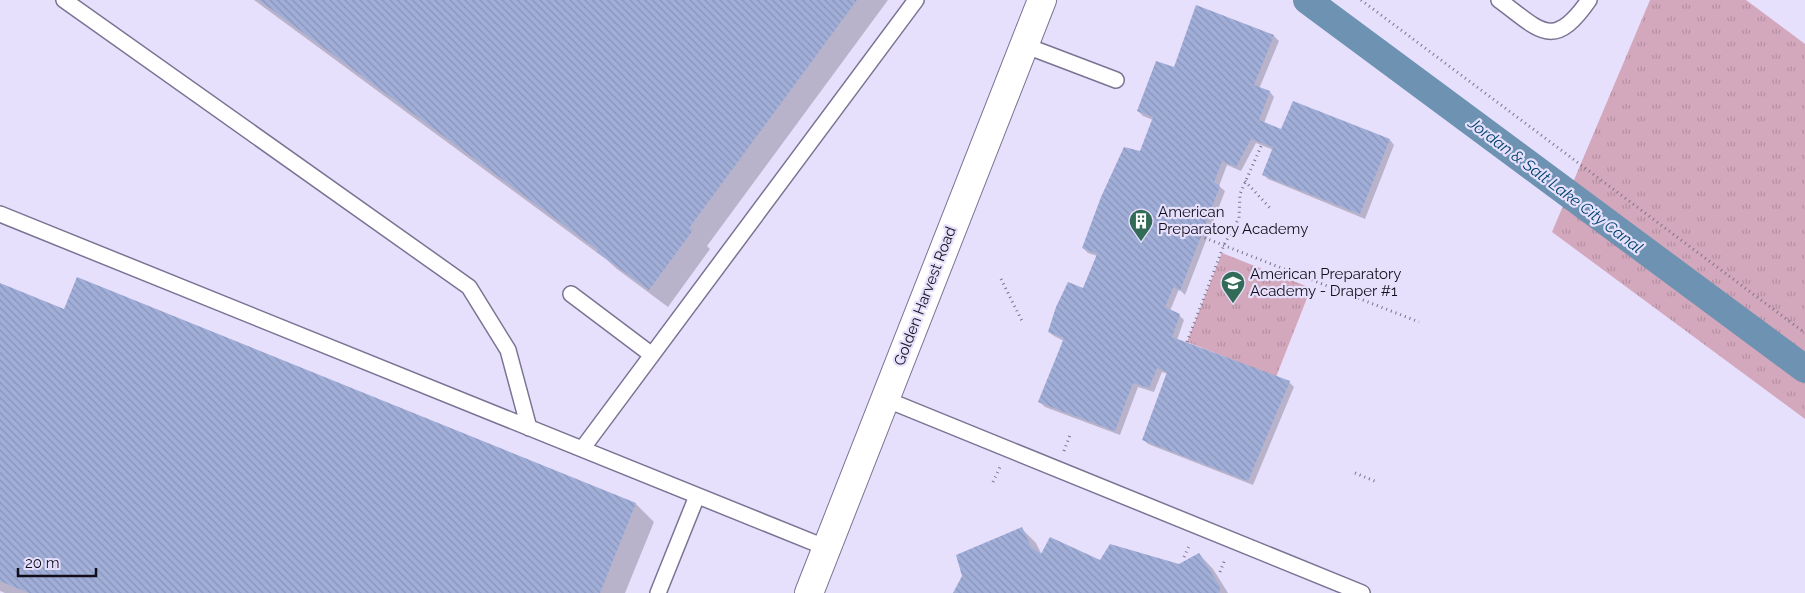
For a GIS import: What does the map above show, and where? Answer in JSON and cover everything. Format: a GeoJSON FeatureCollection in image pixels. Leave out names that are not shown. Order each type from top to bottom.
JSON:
{"type":"FeatureCollection","features":[{"type":"Feature","properties":{"kind":"street","name":"Golden Harvest Road"},"geometry":{"type":"LineString","coordinates":[[809,593],[1042,0]]}},
{"type":"Feature","properties":{"kind":"lane"},"geometry":{"type":"LineString","coordinates":[[64,0],[469,288],[508,350],[529,428]]}},
{"type":"Feature","properties":{"kind":"lane"},"geometry":{"type":"LineString","coordinates":[[582,449],[916,0]]}},
{"type":"Feature","properties":{"kind":"lane"},"geometry":{"type":"LineString","coordinates":[[1499,0],[1532,25],[1546,32],[1558,32],[1578,16],[1589,0]]}},
{"type":"Feature","properties":{"kind":"lane"},"geometry":{"type":"LineString","coordinates":[[1024,45],[1116,80]]}},
{"type":"Feature","properties":{"kind":"lane"},"geometry":{"type":"LineString","coordinates":[[0,214],[827,548]]}},
{"type":"Feature","properties":{"kind":"lane"},"geometry":{"type":"LineString","coordinates":[[571,294],[652,355]]}},
{"type":"Feature","properties":{"kind":"lane"},"geometry":{"type":"LineString","coordinates":[[885,400],[1362,593]]}},
{"type":"Feature","properties":{"kind":"lane"},"geometry":{"type":"LineString","coordinates":[[658,593],[697,496]]}},
{"type":"Feature","properties":{"kind":"path"},"geometry":{"type":"LineString","coordinates":[[1361,0],[1805,333]]}},
{"type":"Feature","properties":{"kind":"path"},"geometry":{"type":"LineString","coordinates":[[1187,342],[1224,245],[1238,218],[1240,194],[1262,144]]}},
{"type":"Feature","properties":{"kind":"path"},"geometry":{"type":"LineString","coordinates":[[1245,181],[1270,208]]}},
{"type":"Feature","properties":{"kind":"path"},"geometry":{"type":"LineString","coordinates":[[1200,236],[1419,322]]}},
{"type":"Feature","properties":{"kind":"path"},"geometry":{"type":"LineString","coordinates":[[1001,279],[1022,321]]}},
{"type":"Feature","properties":{"kind":"path"},"geometry":{"type":"LineString","coordinates":[[1355,473],[1377,482]]}},
{"type":"Feature","properties":{"kind":"green space"},"geometry":{"type":"Polygon","coordinates":[[[1650,0],[1746,0],[1805,44],[1805,419],[1552,232],[1650,0]]]}},
{"type":"Feature","properties":{"kind":"green space"},"geometry":{"type":"Polygon","coordinates":[[[1222,253],[1311,288],[1276,377],[1187,342],[1222,253]]]}},
{"type":"Feature","properties":{"kind":"building"},"geometry":{"type":"Polygon","coordinates":[[[259,0],[857,0],[689,228],[693,230],[649,290],[597,252],[598,250],[259,0]]]}},
{"type":"Feature","properties":{"kind":"building","name":"American Preparatory Academy"},"geometry":{"type":"Polygon","coordinates":[[[1196,5],[1274,35],[1254,85],[1270,91],[1259,120],[1281,129],[1293,101],[1390,139],[1360,214],[1262,175],[1273,147],[1251,139],[1236,167],[1222,161],[1214,182],[1220,186],[1180,291],[1174,286],[1165,307],[1180,314],[1172,337],[1290,381],[1248,481],[1142,440],[1167,372],[1157,368],[1149,388],[1133,383],[1115,431],[1038,402],[1064,338],[1048,332],[1056,307],[1068,282],[1083,288],[1097,254],[1082,248],[1101,197],[1124,147],[1140,151],[1153,117],[1137,111],[1156,61],[1174,67],[1196,5]]]}},
{"type":"Feature","properties":{"kind":"building"},"geometry":{"type":"Polygon","coordinates":[[[77,277],[636,503],[600,593],[29,593],[0,581],[0,283],[64,309],[77,277]]]}},
{"type":"Feature","properties":{"kind":"building"},"geometry":{"type":"Polygon","coordinates":[[[1022,527],[1031,547],[1041,554],[1050,537],[1100,560],[1110,544],[1179,564],[1199,553],[1220,587],[1219,593],[953,593],[962,576],[956,555],[1022,527]]]}},
{"type":"Feature","properties":{"kind":"waterway","name":"Jordan & Salt Lake City Canal"},"geometry":{"type":"LineString","coordinates":[[1307,0],[1805,369]]}},
{"type":"Feature","properties":{"kind":"place","name":"American Preparatory Academy"},"geometry":{"type":"Point","coordinates":[1141,242]}},
{"type":"Feature","properties":{"kind":"place","name":"American Preparatory Academy - Draper #1"},"geometry":{"type":"Point","coordinates":[1233,304]}}]}
